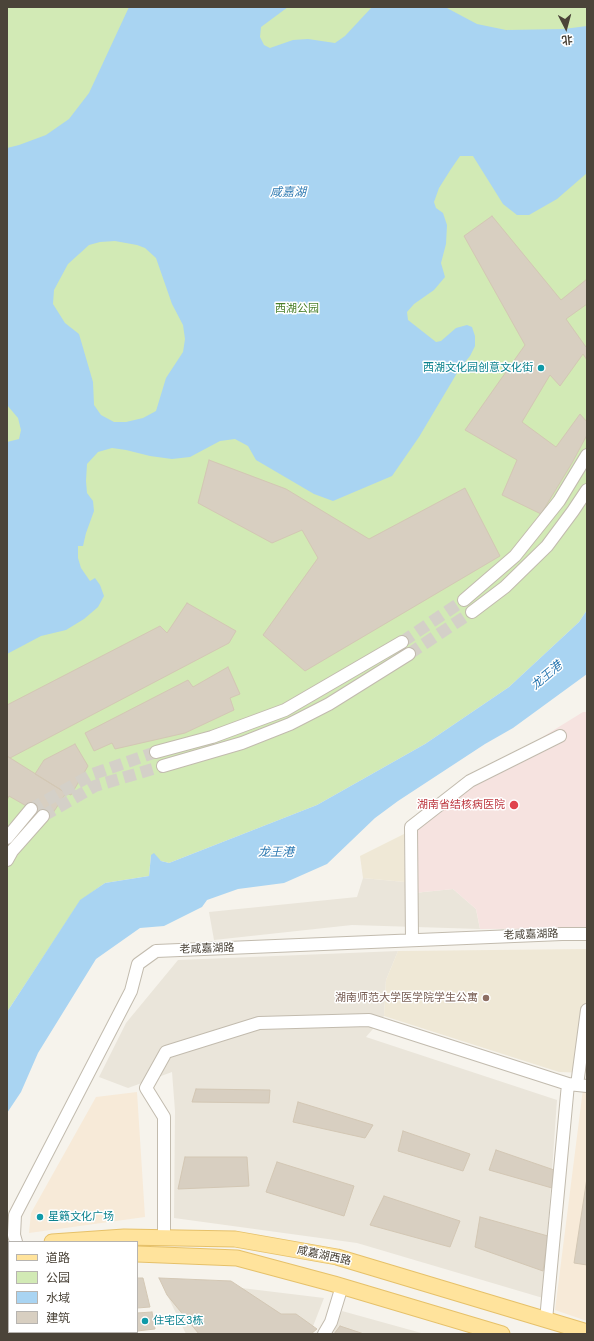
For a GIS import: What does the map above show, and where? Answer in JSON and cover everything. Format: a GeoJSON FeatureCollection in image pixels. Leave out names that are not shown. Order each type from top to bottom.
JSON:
{"type":"FeatureCollection","features":[{"type":"Feature","properties":{"kind":"main road","name":"咸嘉湖西路"},"geometry":{"type":"LineString","coordinates":[[66,1241],[124,1237],[235,1239],[337,1257],[587,1332]]}},
{"type":"Feature","properties":{"kind":"main road","name":"咸嘉湖西路"},"geometry":{"type":"LineString","coordinates":[[138,1254],[237,1258],[342,1286],[502,1334]]}},
{"type":"Feature","properties":{"kind":"street"},"geometry":{"type":"LineString","coordinates":[[464,600],[515,556],[559,502],[587,455]]}},
{"type":"Feature","properties":{"kind":"street"},"geometry":{"type":"LineString","coordinates":[[472,612],[505,587],[547,546],[587,490]]}},
{"type":"Feature","properties":{"kind":"street"},"geometry":{"type":"LineString","coordinates":[[156,752],[212,737],[285,710],[402,642]]}},
{"type":"Feature","properties":{"kind":"street"},"geometry":{"type":"LineString","coordinates":[[163,766],[242,743],[290,724],[329,704],[409,654]]}},
{"type":"Feature","properties":{"kind":"street"},"geometry":{"type":"LineString","coordinates":[[412,940],[411,827],[470,781],[560,736]]}},
{"type":"Feature","properties":{"kind":"street"},"geometry":{"type":"LineString","coordinates":[[7,838],[31,809]]}},
{"type":"Feature","properties":{"kind":"street"},"geometry":{"type":"LineString","coordinates":[[7,860],[12,851],[43,816]]}},
{"type":"Feature","properties":{"kind":"street","name":"老咸嘉湖路"},"geometry":{"type":"LineString","coordinates":[[16,1241],[14,1235],[15,1215],[131,991],[138,964],[156,951],[587,934]]}},
{"type":"Feature","properties":{"kind":"street"},"geometry":{"type":"LineString","coordinates":[[546,1320],[587,1010]]}},
{"type":"Feature","properties":{"kind":"street"},"geometry":{"type":"LineString","coordinates":[[164,1237],[164,1117],[146,1088],[166,1052],[259,1022],[369,1020],[577,1085]]}},
{"type":"Feature","properties":{"kind":"street"},"geometry":{"type":"LineString","coordinates":[[324,1334],[331,1322],[342,1286]]}},
{"type":"Feature","properties":{"kind":"shaded area","name":"湖南省结核病医院"},"geometry":{"type":"Polygon","coordinates":[[[583,712],[587,712],[587,928],[480,929],[476,909],[453,889],[414,893],[418,825],[463,786],[583,712]]]}},
{"type":"Feature","properties":{"kind":"shaded area"},"geometry":{"type":"Polygon","coordinates":[[[404,834],[405,882],[363,878],[360,856],[404,834]]]}},
{"type":"Feature","properties":{"kind":"shaded area"},"geometry":{"type":"Polygon","coordinates":[[[363,878],[405,882],[414,893],[453,889],[476,909],[480,929],[352,925],[214,940],[209,912],[357,897],[363,878]]]}},
{"type":"Feature","properties":{"kind":"shaded area","name":"湖南师范大学医学院学生公寓"},"geometry":{"type":"Polygon","coordinates":[[[587,949],[587,1073],[559,1072],[384,1016],[386,980],[398,951],[587,949]]]}},
{"type":"Feature","properties":{"kind":"shaded area"},"geometry":{"type":"Polygon","coordinates":[[[398,951],[386,980],[384,1016],[366,1037],[557,1100],[543,1298],[357,1243],[174,1218],[175,1111],[172,1072],[128,1088],[99,1077],[126,1023],[178,960],[398,951]]]}},
{"type":"Feature","properties":{"kind":"shaded area"},"geometry":{"type":"Polygon","coordinates":[[[583,1089],[587,1089],[587,1321],[555,1310],[583,1089]]]}},
{"type":"Feature","properties":{"kind":"shaded area","name":"星籁文化广场"},"geometry":{"type":"Polygon","coordinates":[[[137,1092],[145,1217],[29,1233],[31,1213],[96,1097],[137,1092]]]}},
{"type":"Feature","properties":{"kind":"shaded area"},"geometry":{"type":"Polygon","coordinates":[[[159,1278],[324,1298],[310,1334],[186,1334],[159,1278]]]}},
{"type":"Feature","properties":{"kind":"shaded area"},"geometry":{"type":"Polygon","coordinates":[[[342,1311],[425,1334],[333,1334],[342,1311]]]}},
{"type":"Feature","properties":{"kind":"green space","name":"西湖公园"},"geometry":{"type":"Polygon","coordinates":[[[7,7],[587,7],[587,610],[579,622],[509,687],[425,744],[317,805],[169,863],[161,861],[151,855],[149,876],[105,883],[80,901],[7,1012],[7,7]]]}},
{"type":"Feature","properties":{"kind":"water","name":"咸嘉湖"},"geometry":{"type":"Polygon","coordinates":[[[129,7],[288,7],[261,27],[260,37],[264,45],[270,48],[293,40],[308,39],[335,43],[345,36],[372,7],[445,7],[477,24],[506,30],[564,29],[587,26],[587,173],[557,199],[529,215],[517,215],[503,204],[473,156],[460,156],[451,169],[439,188],[434,202],[436,208],[443,213],[447,225],[446,244],[441,263],[445,277],[434,290],[414,304],[407,312],[408,320],[436,342],[441,341],[456,328],[467,325],[472,327],[475,336],[475,346],[470,356],[460,368],[419,437],[392,476],[333,501],[314,494],[256,460],[248,446],[235,439],[220,441],[190,457],[172,459],[112,448],[98,452],[87,464],[87,493],[93,501],[94,511],[83,546],[78,546],[78,558],[81,568],[90,581],[95,578],[100,585],[104,596],[98,607],[84,619],[66,630],[41,636],[7,654],[7,442],[19,439],[21,430],[18,418],[7,405],[7,148],[46,135],[69,119],[89,93],[129,7]],[[115,241],[100,242],[89,245],[68,264],[54,290],[53,304],[65,323],[79,334],[93,382],[94,405],[101,415],[114,422],[126,422],[143,418],[156,411],[166,378],[183,352],[185,339],[183,325],[172,304],[156,258],[145,248],[115,241]]]}},
{"type":"Feature","properties":{"kind":"water","name":"龙王港"},"geometry":{"type":"Polygon","coordinates":[[[587,610],[587,674],[513,728],[485,744],[398,801],[375,818],[327,864],[284,883],[238,889],[207,900],[202,907],[164,926],[140,928],[96,959],[38,1053],[21,1092],[7,1113],[7,1012],[80,900],[105,883],[149,876],[151,855],[154,853],[161,861],[169,863],[317,805],[425,744],[509,687],[579,622],[587,610]]]}},
{"type":"Feature","properties":{"kind":"building","name":"西湖文化园创意文化街"},"geometry":{"type":"Polygon","coordinates":[[[492,216],[561,300],[587,279],[587,304],[566,319],[586,347],[587,346],[587,360],[583,354],[560,386],[550,375],[522,422],[556,447],[580,414],[587,422],[587,435],[541,514],[502,495],[517,460],[465,430],[525,345],[464,236],[492,216]]]}},
{"type":"Feature","properties":{"kind":"building"},"geometry":{"type":"Polygon","coordinates":[[[209,460],[286,489],[369,539],[465,488],[500,556],[305,671],[263,635],[318,558],[302,530],[272,543],[198,503],[209,460]]]}},
{"type":"Feature","properties":{"kind":"building"},"geometry":{"type":"Polygon","coordinates":[[[187,603],[236,631],[229,643],[10,758],[7,756],[7,705],[160,626],[167,633],[187,603]]]}},
{"type":"Feature","properties":{"kind":"building"},"geometry":{"type":"Polygon","coordinates":[[[228,667],[240,694],[230,698],[234,710],[185,733],[115,749],[112,743],[94,751],[85,733],[188,680],[193,687],[228,667]]]}},
{"type":"Feature","properties":{"kind":"building"},"geometry":{"type":"Polygon","coordinates":[[[75,744],[88,766],[71,795],[35,774],[44,760],[75,744]]]}},
{"type":"Feature","properties":{"kind":"building"},"geometry":{"type":"Polygon","coordinates":[[[7,756],[66,793],[49,819],[9,796],[7,800],[7,756]]]}},
{"type":"Feature","properties":{"kind":"building"},"geometry":{"type":"Polygon","coordinates":[[[196,1089],[270,1090],[269,1103],[192,1102],[196,1089]]]}},
{"type":"Feature","properties":{"kind":"building"},"geometry":{"type":"Polygon","coordinates":[[[298,1102],[373,1125],[365,1138],[293,1122],[298,1102]]]}},
{"type":"Feature","properties":{"kind":"building"},"geometry":{"type":"Polygon","coordinates":[[[403,1131],[470,1154],[463,1171],[398,1151],[403,1131]]]}},
{"type":"Feature","properties":{"kind":"building"},"geometry":{"type":"Polygon","coordinates":[[[496,1150],[557,1171],[552,1188],[489,1170],[496,1150]]]}},
{"type":"Feature","properties":{"kind":"building"},"geometry":{"type":"Polygon","coordinates":[[[185,1157],[247,1157],[249,1186],[178,1189],[185,1157]]]}},
{"type":"Feature","properties":{"kind":"building"},"geometry":{"type":"Polygon","coordinates":[[[277,1162],[354,1186],[344,1216],[266,1192],[277,1162]]]}},
{"type":"Feature","properties":{"kind":"building"},"geometry":{"type":"Polygon","coordinates":[[[587,1178],[587,1265],[574,1263],[587,1178]]]}},
{"type":"Feature","properties":{"kind":"building"},"geometry":{"type":"Polygon","coordinates":[[[384,1196],[460,1221],[450,1247],[370,1225],[384,1196]]]}},
{"type":"Feature","properties":{"kind":"building"},"geometry":{"type":"Polygon","coordinates":[[[480,1217],[548,1236],[543,1271],[475,1247],[480,1217]]]}},
{"type":"Feature","properties":{"kind":"building"},"geometry":{"type":"Polygon","coordinates":[[[138,1278],[143,1278],[150,1307],[138,1308],[138,1278]]]}},
{"type":"Feature","properties":{"kind":"building"},"geometry":{"type":"Polygon","coordinates":[[[159,1278],[231,1281],[281,1314],[296,1314],[317,1329],[311,1334],[199,1334],[167,1295],[159,1278]]]}},
{"type":"Feature","properties":{"kind":"building","name":"住宅区3栋"},"geometry":{"type":"Polygon","coordinates":[[[152,1312],[155,1329],[138,1331],[138,1313],[152,1312]]]}},
{"type":"Feature","properties":{"kind":"building"},"geometry":{"type":"Polygon","coordinates":[[[340,1326],[364,1334],[334,1334],[340,1326]]]}},
{"type":"Feature","properties":{"kind":"building"},"geometry":{"type":"Polygon","coordinates":[[[8,1332],[31,1334],[7,1334],[8,1332]]]}},
{"type":"Feature","properties":{"kind":"building"},"geometry":{"type":"Polygon","coordinates":[[[106,1333],[107,1334],[41,1334],[106,1333]]]}},
{"type":"Feature","properties":{"kind":"tunnel"},"geometry":{"type":"LineString","coordinates":[[402,642],[464,600]]}},
{"type":"Feature","properties":{"kind":"tunnel"},"geometry":{"type":"LineString","coordinates":[[409,654],[472,612]]}},
{"type":"Feature","properties":{"kind":"tunnel"},"geometry":{"type":"LineString","coordinates":[[31,809],[93,774],[156,752]]}},
{"type":"Feature","properties":{"kind":"tunnel"},"geometry":{"type":"LineString","coordinates":[[43,816],[95,786],[163,766]]}},
{"type":"Feature","properties":{"kind":"place","name":"西湖文化园创意文化街"},"geometry":{"type":"Point","coordinates":[541,368]}},
{"type":"Feature","properties":{"kind":"place","name":"湖南省结核病医院"},"geometry":{"type":"Point","coordinates":[514,805]}},
{"type":"Feature","properties":{"kind":"place","name":"湖南师范大学医学院学生公寓"},"geometry":{"type":"Point","coordinates":[486,998]}},
{"type":"Feature","properties":{"kind":"place","name":"星籁文化广场"},"geometry":{"type":"Point","coordinates":[40,1217]}},
{"type":"Feature","properties":{"kind":"place","name":"住宅区3栋"},"geometry":{"type":"Point","coordinates":[145,1321]}}]}
